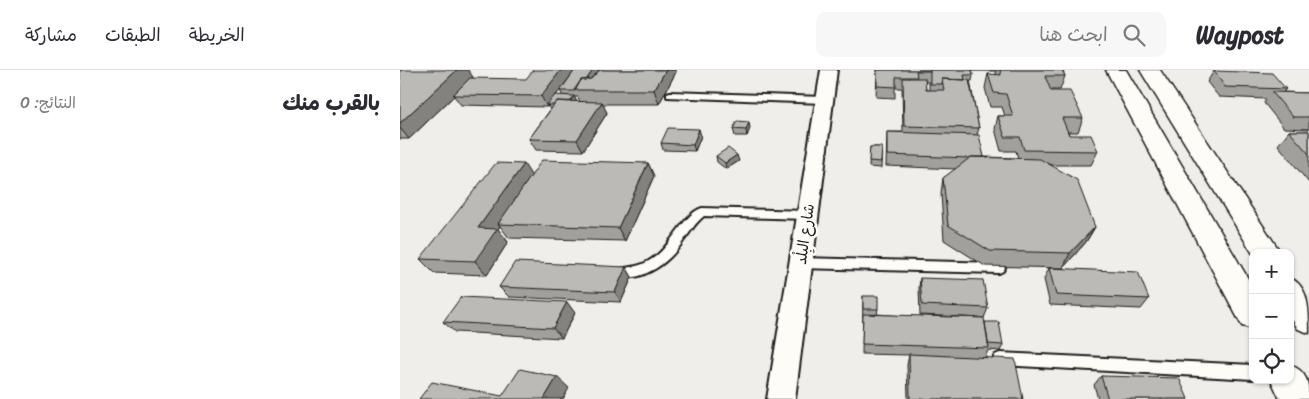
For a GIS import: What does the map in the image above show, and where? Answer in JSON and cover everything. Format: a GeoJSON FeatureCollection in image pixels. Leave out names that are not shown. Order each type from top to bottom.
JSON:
{"type":"FeatureCollection","features":[{"type":"Feature","properties":{"kind":"street","name":"شارع البِلْد"},"geometry":{"type":"LineString","coordinates":[[780,399],[829,70]]}},
{"type":"Feature","properties":{"kind":"street"},"geometry":{"type":"LineString","coordinates":[[1116,70],[1249,309]]}},
{"type":"Feature","properties":{"kind":"street"},"geometry":{"type":"LineString","coordinates":[[1150,70],[1264,249]]}},
{"type":"Feature","properties":{"kind":"street"},"geometry":{"type":"LineString","coordinates":[[1293,294],[1309,319]]}},
{"type":"Feature","properties":{"kind":"street"},"geometry":{"type":"LineString","coordinates":[[1290,384],[1299,399]]}},
{"type":"Feature","properties":{"kind":"lane"},"geometry":{"type":"LineString","coordinates":[[670,95],[824,100]]}},
{"type":"Feature","properties":{"kind":"lane"},"geometry":{"type":"LineString","coordinates":[[607,273],[627,274],[659,263],[693,218],[702,212],[807,215]]}},
{"type":"Feature","properties":{"kind":"lane"},"geometry":{"type":"LineString","coordinates":[[800,263],[998,268]]}},
{"type":"Feature","properties":{"kind":"lane"},"geometry":{"type":"LineString","coordinates":[[984,359],[1249,372]]}},
{"type":"Feature","properties":{"kind":"building"},"geometry":{"type":"Polygon","coordinates":[[[400,70],[457,70],[400,123],[400,70]]]}},
{"type":"Feature","properties":{"kind":"building"},"geometry":{"type":"Polygon","coordinates":[[[533,70],[561,70],[541,96],[453,95],[470,78],[526,79],[533,70]]]}},
{"type":"Feature","properties":{"kind":"building"},"geometry":{"type":"Polygon","coordinates":[[[575,70],[593,70],[586,80],[581,80],[575,91],[560,91],[575,70]]]}},
{"type":"Feature","properties":{"kind":"building"},"geometry":{"type":"Polygon","coordinates":[[[600,70],[666,70],[654,90],[574,90],[581,80],[591,79],[600,70]]]}},
{"type":"Feature","properties":{"kind":"building"},"geometry":{"type":"Polygon","coordinates":[[[877,70],[930,71],[916,71],[917,77],[896,77],[896,87],[877,86],[877,70]]]}},
{"type":"Feature","properties":{"kind":"building"},"geometry":{"type":"Polygon","coordinates":[[[930,70],[972,70],[973,75],[964,75],[965,80],[942,79],[942,84],[930,84],[930,70]]]}},
{"type":"Feature","properties":{"kind":"building"},"geometry":{"type":"Polygon","coordinates":[[[1000,70],[1062,70],[1065,76],[1045,76],[1051,91],[1070,91],[1083,118],[1062,118],[1069,135],[1091,135],[1098,151],[1024,150],[1020,137],[1005,137],[998,116],[1013,116],[1006,94],[994,93],[988,74],[1001,75],[1000,70]]]}},
{"type":"Feature","properties":{"kind":"building"},"geometry":{"type":"Polygon","coordinates":[[[1214,71],[1272,73],[1286,89],[1225,87],[1214,71]]]}},
{"type":"Feature","properties":{"kind":"building"},"geometry":{"type":"Polygon","coordinates":[[[903,78],[925,78],[926,90],[944,90],[942,79],[969,80],[979,128],[904,126],[903,78]]]}},
{"type":"Feature","properties":{"kind":"building"},"geometry":{"type":"Polygon","coordinates":[[[1272,92],[1309,93],[1309,117],[1293,117],[1272,92]]]}},
{"type":"Feature","properties":{"kind":"building"},"geometry":{"type":"Polygon","coordinates":[[[555,95],[574,96],[570,102],[557,101],[554,105],[547,105],[555,95]]]}},
{"type":"Feature","properties":{"kind":"building"},"geometry":{"type":"Polygon","coordinates":[[[557,101],[602,102],[577,140],[529,139],[557,101]]]}},
{"type":"Feature","properties":{"kind":"building"},"geometry":{"type":"Polygon","coordinates":[[[737,121],[749,122],[746,130],[733,129],[737,121]]]}},
{"type":"Feature","properties":{"kind":"building"},"geometry":{"type":"Polygon","coordinates":[[[668,128],[699,129],[693,145],[661,143],[668,128]]]}},
{"type":"Feature","properties":{"kind":"building"},"geometry":{"type":"Polygon","coordinates":[[[1289,131],[1309,131],[1309,154],[1289,131]]]}},
{"type":"Feature","properties":{"kind":"building"},"geometry":{"type":"Polygon","coordinates":[[[887,132],[979,135],[984,157],[887,155],[887,132]]]}},
{"type":"Feature","properties":{"kind":"building"},"geometry":{"type":"Polygon","coordinates":[[[870,147],[882,147],[881,162],[869,161],[870,147]]]}},
{"type":"Feature","properties":{"kind":"building"},"geometry":{"type":"Polygon","coordinates":[[[728,148],[737,155],[725,163],[716,156],[728,148]]]}},
{"type":"Feature","properties":{"kind":"building"},"geometry":{"type":"Polygon","coordinates":[[[971,157],[1040,159],[1077,180],[1095,227],[1070,253],[990,251],[948,225],[943,178],[971,157]]]}},
{"type":"Feature","properties":{"kind":"building"},"geometry":{"type":"Polygon","coordinates":[[[542,160],[648,163],[618,228],[498,224],[542,160]]]}},
{"type":"Feature","properties":{"kind":"building"},"geometry":{"type":"Polygon","coordinates":[[[496,163],[524,164],[478,228],[497,229],[475,261],[420,259],[496,163]]]}},
{"type":"Feature","properties":{"kind":"building"},"geometry":{"type":"Polygon","coordinates":[[[515,262],[626,267],[615,292],[499,287],[515,262]]]}},
{"type":"Feature","properties":{"kind":"building"},"geometry":{"type":"Polygon","coordinates":[[[1049,268],[1138,272],[1149,299],[1056,295],[1049,268]]]}},
{"type":"Feature","properties":{"kind":"building"},"geometry":{"type":"Polygon","coordinates":[[[920,278],[983,280],[988,308],[922,305],[920,278]]]}},
{"type":"Feature","properties":{"kind":"building"},"geometry":{"type":"Polygon","coordinates":[[[863,296],[878,296],[878,309],[863,309],[863,296]]]}},
{"type":"Feature","properties":{"kind":"building"},"geometry":{"type":"Polygon","coordinates":[[[461,297],[567,302],[553,328],[443,322],[461,297]]]}},
{"type":"Feature","properties":{"kind":"building"},"geometry":{"type":"Polygon","coordinates":[[[863,314],[984,318],[989,348],[862,344],[863,314]]]}},
{"type":"Feature","properties":{"kind":"building"},"geometry":{"type":"Polygon","coordinates":[[[985,322],[999,322],[1003,345],[988,344],[985,322]]]}},
{"type":"Feature","properties":{"kind":"building"},"geometry":{"type":"Polygon","coordinates":[[[909,354],[1015,359],[1023,399],[910,399],[909,354]]]}},
{"type":"Feature","properties":{"kind":"building"},"geometry":{"type":"Polygon","coordinates":[[[520,369],[557,377],[544,399],[419,399],[432,382],[502,396],[520,369]]]}},
{"type":"Feature","properties":{"kind":"building"},"geometry":{"type":"Polygon","coordinates":[[[1101,376],[1179,378],[1188,399],[1108,399],[1101,376]]]}}]}
